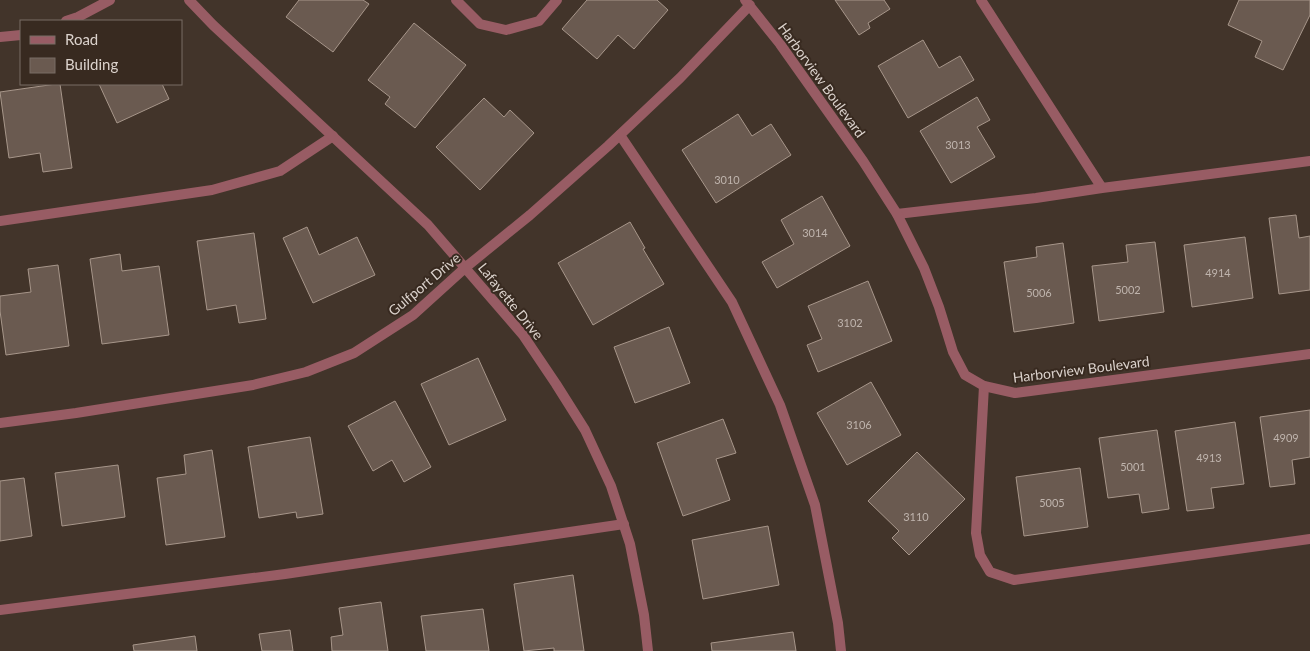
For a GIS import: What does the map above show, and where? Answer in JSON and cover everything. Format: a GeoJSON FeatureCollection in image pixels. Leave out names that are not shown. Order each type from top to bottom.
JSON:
{"type":"FeatureCollection","features":[{"type":"Feature","properties":{"kind":"street"},"geometry":{"type":"LineString","coordinates":[[69,20],[110,0]]}},
{"type":"Feature","properties":{"kind":"street","name":"Lafayette Drive"},"geometry":{"type":"LineString","coordinates":[[189,0],[213,25],[428,225],[523,335],[580,423],[611,486],[630,544],[644,615],[648,651]]}},
{"type":"Feature","properties":{"kind":"street"},"geometry":{"type":"LineString","coordinates":[[456,0],[480,24],[506,30],[539,21],[557,0]]}},
{"type":"Feature","properties":{"kind":"street"},"geometry":{"type":"LineString","coordinates":[[982,0],[1102,188]]}},
{"type":"Feature","properties":{"kind":"street","name":"Gulfport Drive"},"geometry":{"type":"LineString","coordinates":[[0,423],[76,414],[253,385],[306,372],[354,353],[412,315],[466,267],[530,215],[620,135],[680,78],[748,3]]}},
{"type":"Feature","properties":{"kind":"street","name":"Harborview Boulevard"},"geometry":{"type":"LineString","coordinates":[[748,3],[780,44],[858,153],[897,214],[924,268],[954,352],[965,375],[984,386],[1015,392],[1310,354]]}},
{"type":"Feature","properties":{"kind":"street"},"geometry":{"type":"LineString","coordinates":[[0,37],[20,34]]}},
{"type":"Feature","properties":{"kind":"street"},"geometry":{"type":"LineString","coordinates":[[620,135],[732,302],[780,405],[815,505],[838,623],[841,651]]}},
{"type":"Feature","properties":{"kind":"street"},"geometry":{"type":"LineString","coordinates":[[0,221],[212,190],[280,171],[333,136]]}},
{"type":"Feature","properties":{"kind":"street"},"geometry":{"type":"LineString","coordinates":[[897,214],[1036,198],[1310,161]]}},
{"type":"Feature","properties":{"kind":"street"},"geometry":{"type":"LineString","coordinates":[[984,386],[976,533],[980,555],[990,572],[1014,580],[1310,539]]}},
{"type":"Feature","properties":{"kind":"street"},"geometry":{"type":"LineString","coordinates":[[0,610],[285,574],[624,524]]}},
{"type":"Feature","properties":{"kind":"building"},"geometry":{"type":"Polygon","coordinates":[[[299,0],[363,0],[369,4],[333,52],[286,17],[299,0]]]}},
{"type":"Feature","properties":{"kind":"building"},"geometry":{"type":"Polygon","coordinates":[[[587,0],[657,0],[668,10],[634,49],[618,35],[597,59],[562,29],[587,0]]]}},
{"type":"Feature","properties":{"kind":"building"},"geometry":{"type":"Polygon","coordinates":[[[835,0],[884,0],[890,9],[868,23],[870,28],[859,35],[835,0]]]}},
{"type":"Feature","properties":{"kind":"building"},"geometry":{"type":"Polygon","coordinates":[[[1239,0],[1310,0],[1310,15],[1283,70],[1255,57],[1262,41],[1228,25],[1239,0]]]}},
{"type":"Feature","properties":{"kind":"building"},"geometry":{"type":"Polygon","coordinates":[[[414,23],[466,65],[415,128],[385,104],[390,97],[368,80],[414,23]]]}},
{"type":"Feature","properties":{"kind":"building"},"geometry":{"type":"Polygon","coordinates":[[[923,40],[939,68],[960,56],[974,80],[908,118],[878,66],[923,40]]]}},
{"type":"Feature","properties":{"kind":"building"},"geometry":{"type":"Polygon","coordinates":[[[60,85],[72,168],[43,172],[40,153],[9,158],[0,92],[60,85]]]}},
{"type":"Feature","properties":{"kind":"building"},"geometry":{"type":"Polygon","coordinates":[[[99,85],[162,85],[169,99],[117,123],[99,85]]]}},
{"type":"Feature","properties":{"kind":"building"},"geometry":{"type":"Polygon","coordinates":[[[977,97],[990,120],[977,127],[995,157],[951,183],[920,131],[977,97]]]}},
{"type":"Feature","properties":{"kind":"building"},"geometry":{"type":"Polygon","coordinates":[[[484,98],[504,117],[510,110],[534,133],[480,190],[436,147],[484,98]]]}},
{"type":"Feature","properties":{"kind":"building"},"geometry":{"type":"Polygon","coordinates":[[[738,114],[752,136],[771,124],[791,155],[716,203],[682,150],[738,114]]]}},
{"type":"Feature","properties":{"kind":"building"},"geometry":{"type":"Polygon","coordinates":[[[822,196],[850,246],[777,288],[762,262],[794,244],[781,220],[822,196]]]}},
{"type":"Feature","properties":{"kind":"building"},"geometry":{"type":"Polygon","coordinates":[[[1296,215],[1299,238],[1310,236],[1310,290],[1279,294],[1269,218],[1296,215]]]}},
{"type":"Feature","properties":{"kind":"building"},"geometry":{"type":"Polygon","coordinates":[[[630,222],[645,248],[643,249],[664,284],[593,325],[558,263],[630,222]]]}},
{"type":"Feature","properties":{"kind":"building"},"geometry":{"type":"Polygon","coordinates":[[[307,227],[319,255],[357,237],[375,275],[313,303],[283,238],[307,227]]]}},
{"type":"Feature","properties":{"kind":"building"},"geometry":{"type":"Polygon","coordinates":[[[254,233],[266,319],[239,323],[236,305],[207,310],[197,241],[254,233]]]}},
{"type":"Feature","properties":{"kind":"building"},"geometry":{"type":"Polygon","coordinates":[[[1245,237],[1253,298],[1192,307],[1184,245],[1245,237]]]}},
{"type":"Feature","properties":{"kind":"building"},"geometry":{"type":"Polygon","coordinates":[[[1155,242],[1164,312],[1099,321],[1092,266],[1128,262],[1126,245],[1155,242]]]}},
{"type":"Feature","properties":{"kind":"building"},"geometry":{"type":"Polygon","coordinates":[[[1063,243],[1074,323],[1014,332],[1004,262],[1037,257],[1036,247],[1063,243]]]}},
{"type":"Feature","properties":{"kind":"building"},"geometry":{"type":"Polygon","coordinates":[[[120,254],[122,271],[159,266],[169,335],[102,344],[90,259],[120,254]]]}},
{"type":"Feature","properties":{"kind":"building"},"geometry":{"type":"Polygon","coordinates":[[[58,265],[69,346],[6,355],[0,311],[0,296],[31,292],[28,269],[58,265]]]}},
{"type":"Feature","properties":{"kind":"building"},"geometry":{"type":"Polygon","coordinates":[[[868,281],[892,341],[818,372],[807,345],[822,339],[808,306],[868,281]]]}},
{"type":"Feature","properties":{"kind":"building"},"geometry":{"type":"Polygon","coordinates":[[[669,327],[690,383],[635,403],[614,347],[669,327]]]}},
{"type":"Feature","properties":{"kind":"building"},"geometry":{"type":"Polygon","coordinates":[[[478,358],[506,420],[449,445],[421,384],[478,358]]]}},
{"type":"Feature","properties":{"kind":"building"},"geometry":{"type":"Polygon","coordinates":[[[871,382],[901,435],[847,465],[817,413],[871,382]]]}},
{"type":"Feature","properties":{"kind":"building"},"geometry":{"type":"Polygon","coordinates":[[[395,401],[431,467],[404,482],[392,460],[373,471],[348,426],[395,401]]]}},
{"type":"Feature","properties":{"kind":"building"},"geometry":{"type":"Polygon","coordinates":[[[1310,410],[1310,457],[1292,460],[1295,484],[1270,487],[1260,417],[1310,410]]]}},
{"type":"Feature","properties":{"kind":"building"},"geometry":{"type":"Polygon","coordinates":[[[723,419],[736,453],[716,459],[730,500],[683,516],[657,443],[723,419]]]}},
{"type":"Feature","properties":{"kind":"building"},"geometry":{"type":"Polygon","coordinates":[[[1235,422],[1244,484],[1211,488],[1214,508],[1187,511],[1175,431],[1235,422]]]}},
{"type":"Feature","properties":{"kind":"building"},"geometry":{"type":"Polygon","coordinates":[[[1157,430],[1169,509],[1142,513],[1139,494],[1108,498],[1099,438],[1157,430]]]}},
{"type":"Feature","properties":{"kind":"building"},"geometry":{"type":"Polygon","coordinates":[[[310,437],[323,514],[297,518],[296,512],[259,518],[248,447],[310,437]]]}},
{"type":"Feature","properties":{"kind":"building"},"geometry":{"type":"Polygon","coordinates":[[[212,450],[225,537],[166,545],[157,478],[186,474],[184,455],[212,450]]]}},
{"type":"Feature","properties":{"kind":"building"},"geometry":{"type":"Polygon","coordinates":[[[917,452],[965,499],[909,555],[892,538],[899,531],[868,501],[917,452]]]}},
{"type":"Feature","properties":{"kind":"building"},"geometry":{"type":"Polygon","coordinates":[[[118,465],[125,517],[62,526],[55,473],[118,465]]]}},
{"type":"Feature","properties":{"kind":"building"},"geometry":{"type":"Polygon","coordinates":[[[1080,468],[1088,527],[1024,536],[1016,477],[1080,468]]]}},
{"type":"Feature","properties":{"kind":"building"},"geometry":{"type":"Polygon","coordinates":[[[24,478],[32,536],[0,541],[0,481],[24,478]]]}},
{"type":"Feature","properties":{"kind":"building"},"geometry":{"type":"Polygon","coordinates":[[[768,526],[779,585],[703,599],[692,540],[768,526]]]}},
{"type":"Feature","properties":{"kind":"building"},"geometry":{"type":"Polygon","coordinates":[[[573,575],[584,651],[554,651],[554,648],[524,651],[514,584],[573,575]]]}},
{"type":"Feature","properties":{"kind":"building"},"geometry":{"type":"Polygon","coordinates":[[[381,602],[388,651],[332,651],[331,637],[343,635],[339,608],[381,602]]]}},
{"type":"Feature","properties":{"kind":"building"},"geometry":{"type":"Polygon","coordinates":[[[483,609],[489,651],[426,651],[421,616],[483,609]]]}},
{"type":"Feature","properties":{"kind":"building"},"geometry":{"type":"Polygon","coordinates":[[[290,630],[293,651],[262,651],[259,634],[290,630]]]}},
{"type":"Feature","properties":{"kind":"building"},"geometry":{"type":"Polygon","coordinates":[[[793,632],[796,651],[712,651],[711,643],[793,632]]]}},
{"type":"Feature","properties":{"kind":"building"},"geometry":{"type":"Polygon","coordinates":[[[195,636],[197,651],[134,651],[133,645],[195,636]]]}}]}
